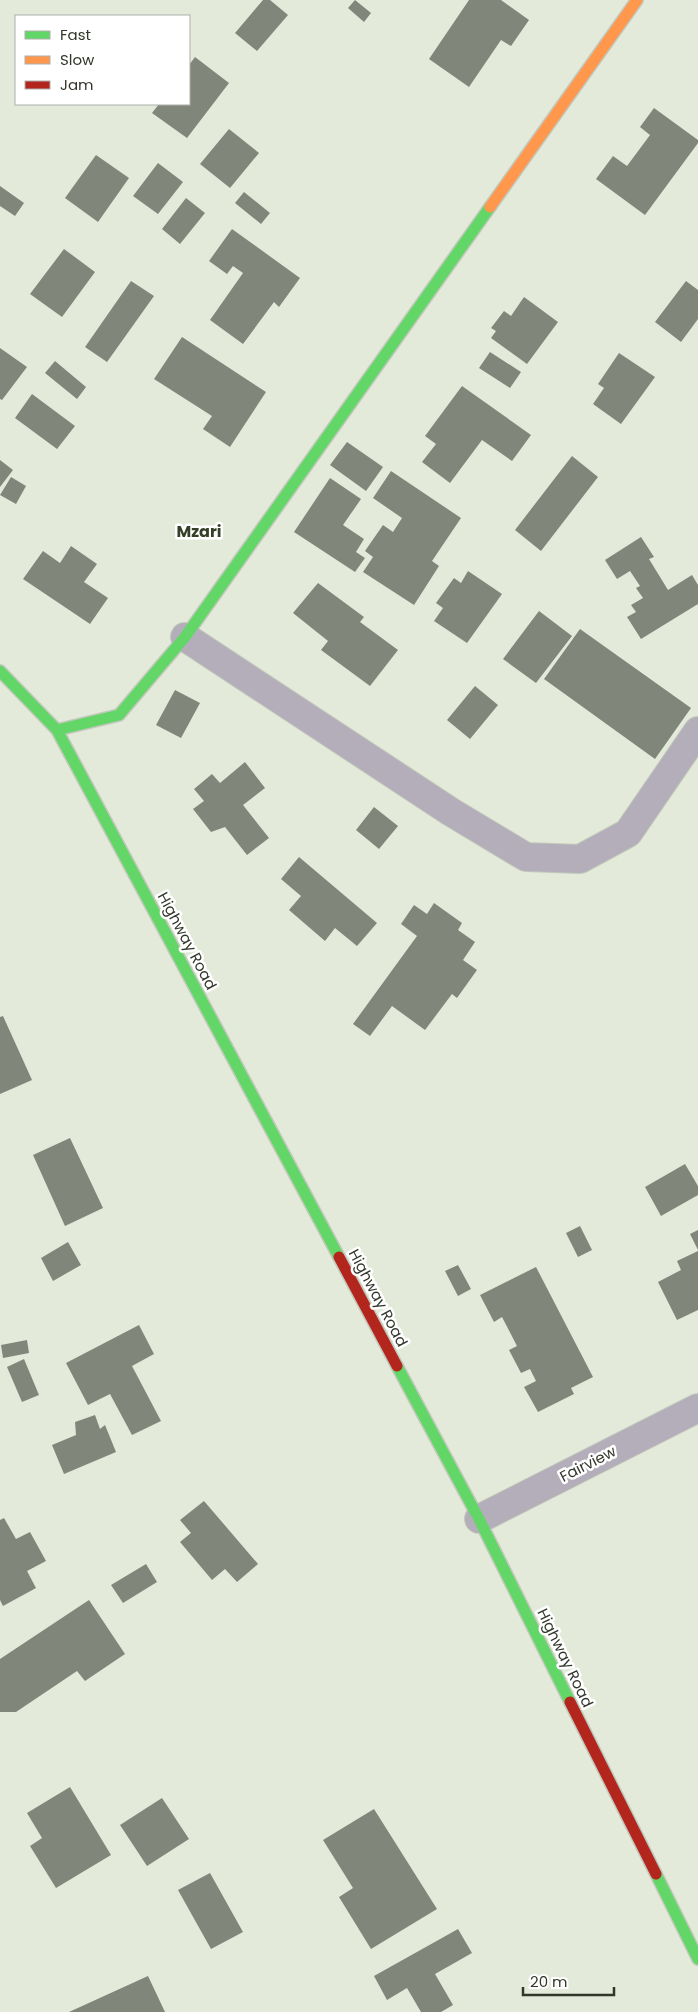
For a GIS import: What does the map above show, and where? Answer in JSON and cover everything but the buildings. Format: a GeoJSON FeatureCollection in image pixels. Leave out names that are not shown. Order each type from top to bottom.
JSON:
{"type":"FeatureCollection","features":[{"type":"Feature","properties":{"kind":"street"},"geometry":{"type":"LineString","coordinates":[[56,730],[119,715],[185,637],[637,0]]}},
{"type":"Feature","properties":{"kind":"street"},"geometry":{"type":"LineString","coordinates":[[185,637],[452,812],[526,857],[580,859],[628,833],[698,732]]}},
{"type":"Feature","properties":{"kind":"street","name":"Highway Road"},"geometry":{"type":"LineString","coordinates":[[0,671],[56,730],[479,1519],[698,1959]]}},
{"type":"Feature","properties":{"kind":"street","name":"Fairview"},"geometry":{"type":"LineString","coordinates":[[479,1519],[698,1408]]}},
{"type":"Feature","properties":{"kind":"traffic: fast"},"geometry":{"type":"LineString","coordinates":[[57,730],[119,715],[185,637],[490,207]]}},
{"type":"Feature","properties":{"kind":"traffic: fast"},"geometry":{"type":"LineString","coordinates":[[0,671],[57,730],[339,1257]]}},
{"type":"Feature","properties":{"kind":"traffic: fast"},"geometry":{"type":"LineString","coordinates":[[397,1366],[479,1519],[570,1702]]}},
{"type":"Feature","properties":{"kind":"traffic: fast"},"geometry":{"type":"LineString","coordinates":[[656,1874],[698,1959]]}},
{"type":"Feature","properties":{"kind":"traffic: slow"},"geometry":{"type":"LineString","coordinates":[[490,207],[637,0]]}},
{"type":"Feature","properties":{"kind":"traffic: jam"},"geometry":{"type":"LineString","coordinates":[[339,1257],[397,1366]]}},
{"type":"Feature","properties":{"kind":"traffic: jam"},"geometry":{"type":"LineString","coordinates":[[570,1702],[656,1874]]}},
{"type":"Feature","properties":{"kind":"district","name":"Mzari"},"geometry":{"type":"Point","coordinates":[199,531]}}]}
